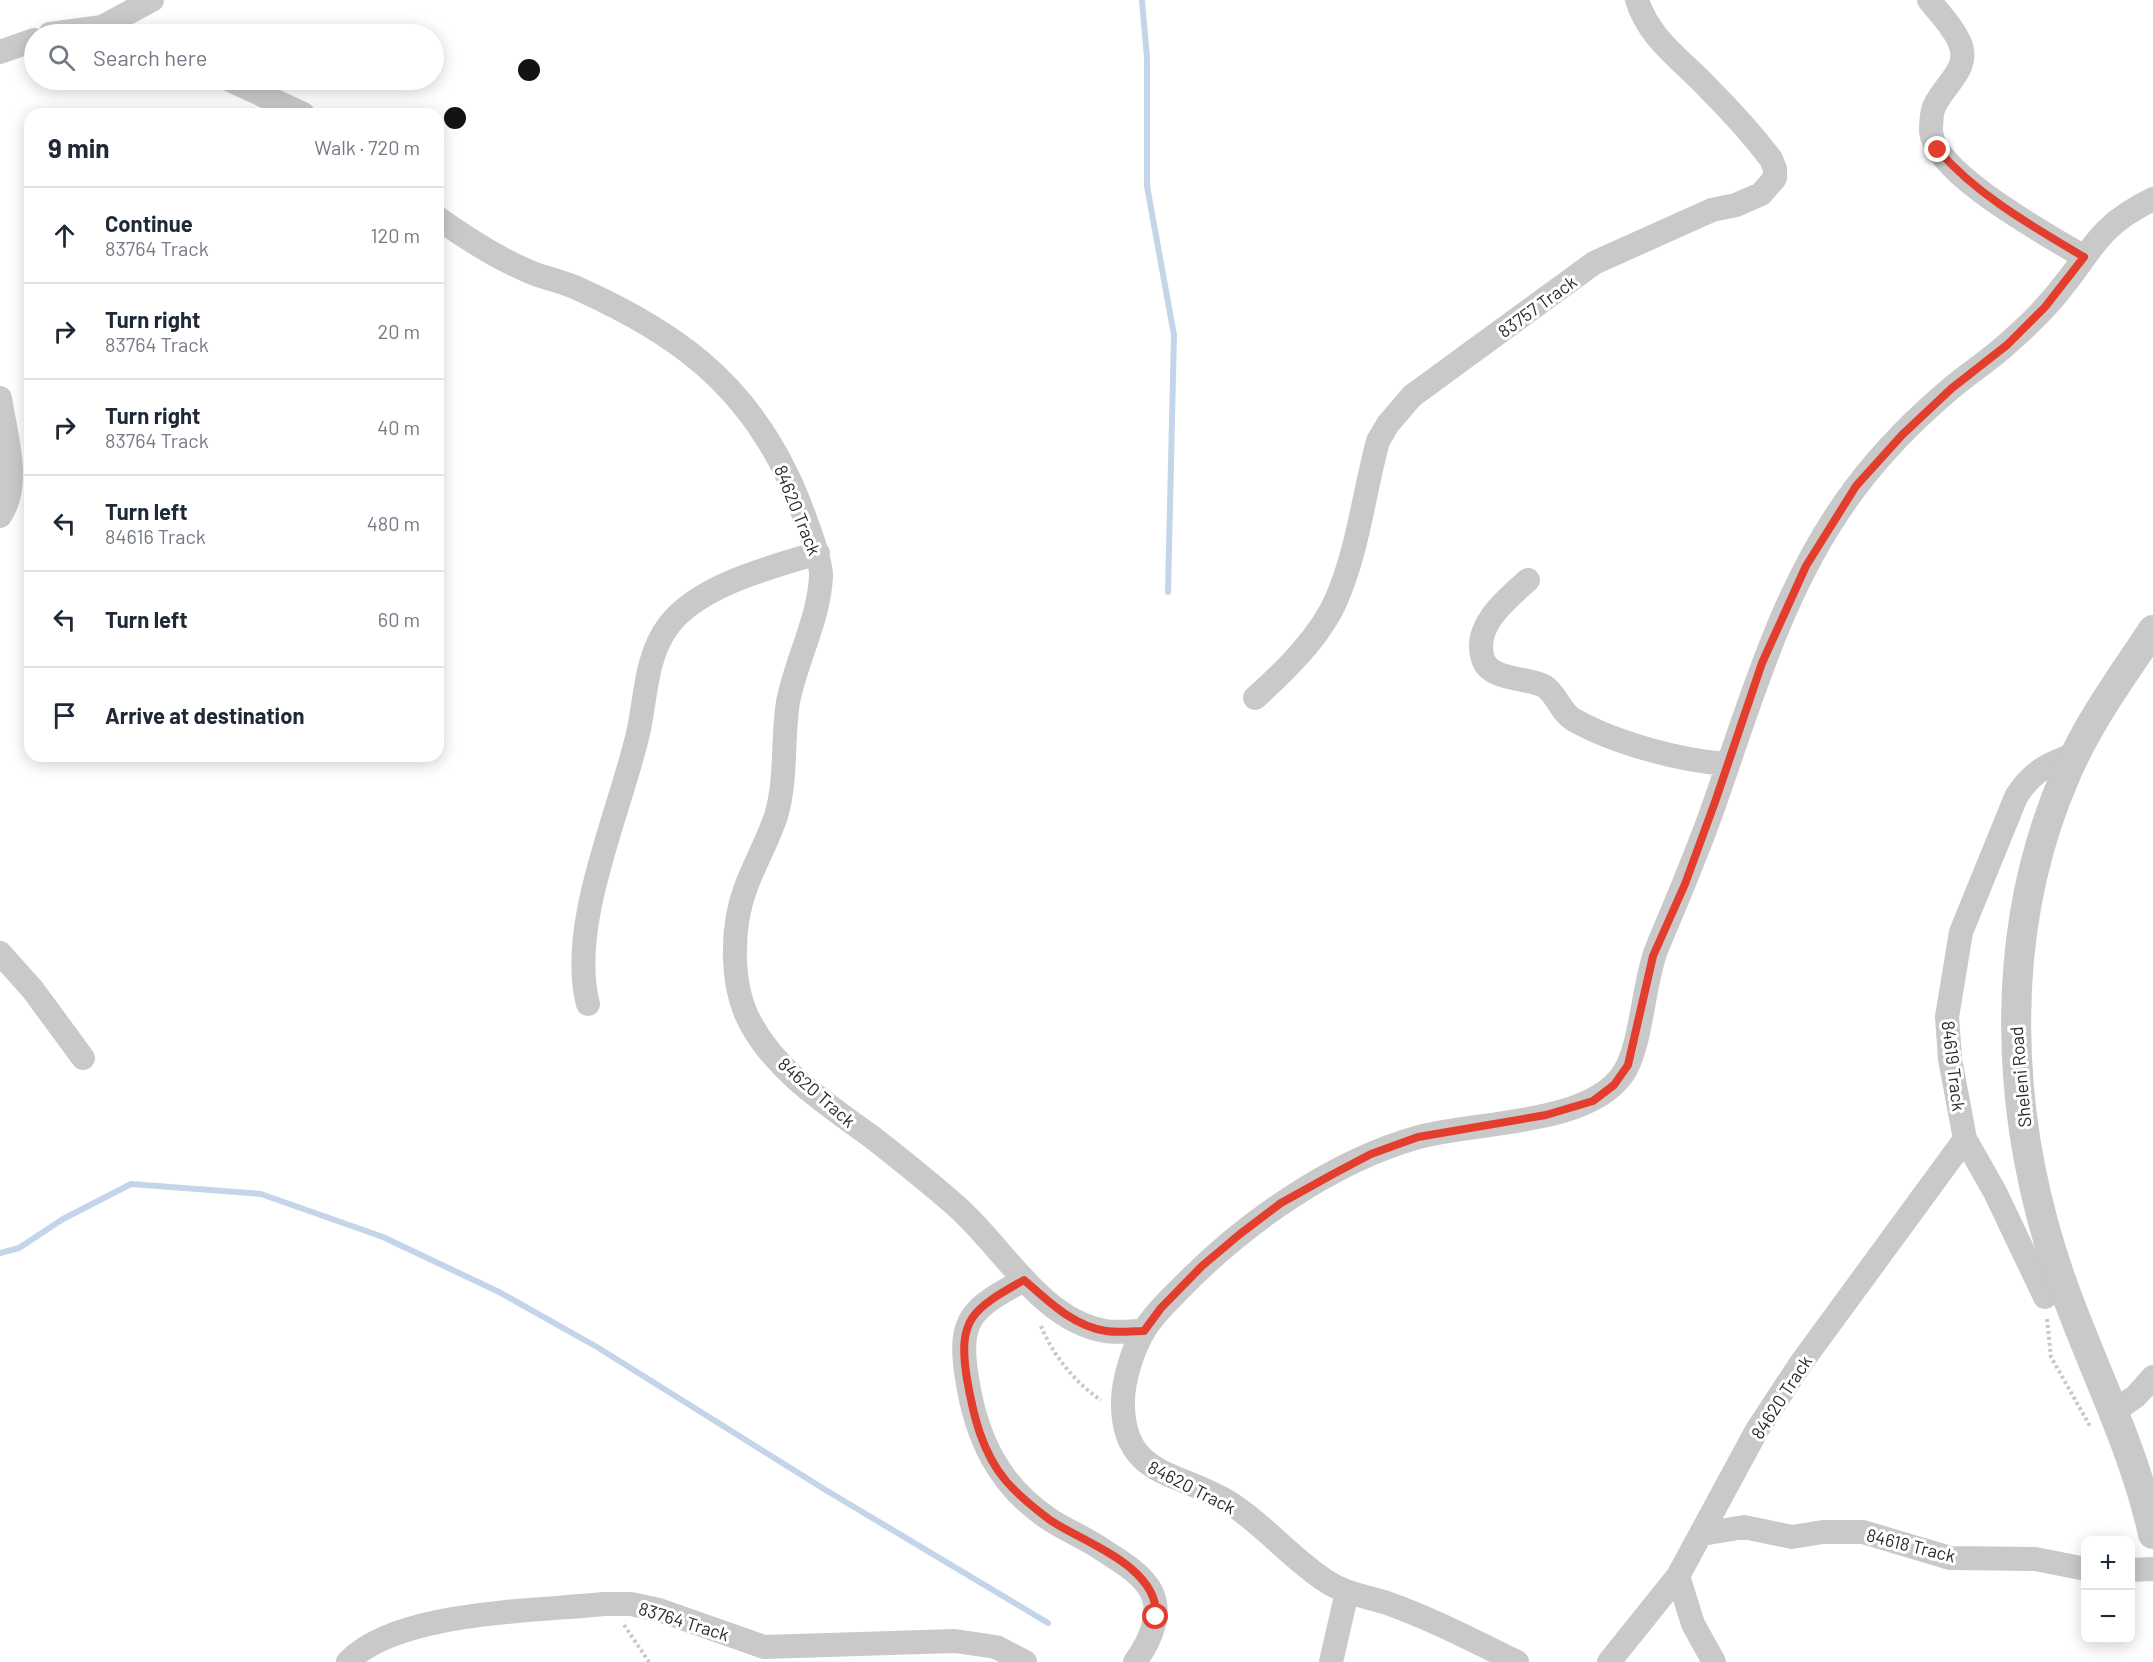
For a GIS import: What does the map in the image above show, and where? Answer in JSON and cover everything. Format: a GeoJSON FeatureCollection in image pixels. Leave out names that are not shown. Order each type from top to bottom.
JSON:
{"type":"FeatureCollection","features":[{"type":"Feature","properties":{"kind":"street"},"geometry":{"type":"LineString","coordinates":[[119,24],[152,0]]}},
{"type":"Feature","properties":{"kind":"street","name":"83757 Track"},"geometry":{"type":"LineString","coordinates":[[1255,698],[1318,630],[1337,600],[1350,560],[1378,441],[1388,424],[1412,396],[1594,263],[1712,210],[1761,194],[1772,183],[1775,169],[1771,159],[1709,88],[1655,37],[1643,20],[1637,0]]}},
{"type":"Feature","properties":{"kind":"street"},"geometry":{"type":"LineString","coordinates":[[1929,0],[1960,42],[1964,57],[1957,74],[1934,105],[1932,133],[1938,150],[1976,188],[2084,257]]}},
{"type":"Feature","properties":{"kind":"street"},"geometry":{"type":"LineString","coordinates":[[0,52],[24,44]]}},
{"type":"Feature","properties":{"kind":"street"},"geometry":{"type":"LineString","coordinates":[[251,90],[290,108]]}},
{"type":"Feature","properties":{"kind":"street","name":"84620 Track"},"geometry":{"type":"LineString","coordinates":[[1517,1662],[1383,1601],[1347,1592],[1320,1576],[1232,1504],[1192,1483],[1158,1471],[1139,1459],[1126,1428],[1123,1400],[1133,1358],[1144,1331],[1161,1308],[1202,1266],[1240,1234],[1281,1203],[1371,1154],[1418,1137],[1546,1115],[1593,1101],[1614,1085],[1628,1065],[1653,956],[1685,884],[1762,663],[1786,604],[1806,566],[1856,486],[1902,435],[1952,388],[2007,345],[2045,307],[2106,231],[2131,211],[2153,199]]}},
{"type":"Feature","properties":{"kind":"street","name":"84620 Track"},"geometry":{"type":"LineString","coordinates":[[444,222],[476,245],[529,272],[579,289],[653,327],[712,370],[742,403],[788,476],[818,554],[822,575],[812,622],[788,702],[782,790],[775,820],[744,892],[735,967],[741,997],[750,1022],[770,1050],[795,1078],[826,1105],[911,1167],[966,1213],[1024,1280]]}},
{"type":"Feature","properties":{"kind":"street"},"geometry":{"type":"LineString","coordinates":[[0,398],[10,464],[8,498],[0,516]]}},
{"type":"Feature","properties":{"kind":"street"},"geometry":{"type":"LineString","coordinates":[[588,1004],[585,990],[585,945],[589,914],[639,729],[648,671],[668,626],[709,592],[774,566],[818,554]]}},
{"type":"Feature","properties":{"kind":"street"},"geometry":{"type":"LineString","coordinates":[[1528,580],[1498,607],[1489,620],[1482,655],[1488,667],[1500,674],[1544,686],[1563,712],[1590,727],[1693,762],[1727,764]]}},
{"type":"Feature","properties":{"kind":"street","name":"Sheleni Road"},"geometry":{"type":"LineString","coordinates":[[2153,630],[2103,705],[2066,773],[2035,858],[2021,931],[2014,1016],[2032,1182],[2059,1275],[2086,1347],[2115,1410],[2144,1492],[2153,1534]]}},
{"type":"Feature","properties":{"kind":"street","name":"84619 Track"},"geometry":{"type":"LineString","coordinates":[[2045,1297],[1995,1192],[1965,1139],[1950,1059],[1947,1017],[1961,932],[2007,819],[2025,782],[2051,762],[2077,754]]}},
{"type":"Feature","properties":{"kind":"street"},"geometry":{"type":"LineString","coordinates":[[0,953],[33,990],[83,1058]]}},
{"type":"Feature","properties":{"kind":"street","name":"84620 Track"},"geometry":{"type":"LineString","coordinates":[[1609,1662],[1678,1576],[1757,1430],[1795,1373],[1965,1139]]}},
{"type":"Feature","properties":{"kind":"street"},"geometry":{"type":"LineString","coordinates":[[1135,1662],[1150,1635],[1156,1617],[1156,1606],[1150,1590],[1128,1566],[1086,1538],[1052,1521],[1022,1498],[1004,1479],[986,1450],[975,1419],[963,1354],[965,1330],[972,1316],[999,1294],[1024,1280],[1069,1317],[1090,1327],[1107,1331],[1144,1331]]}},
{"type":"Feature","properties":{"kind":"street"},"geometry":{"type":"LineString","coordinates":[[2115,1410],[2136,1396],[2153,1377]]}},
{"type":"Feature","properties":{"kind":"street","name":"84618 Track"},"geometry":{"type":"LineString","coordinates":[[1702,1534],[1744,1527],[1792,1538],[1823,1532],[1863,1532],[1950,1558],[2035,1559],[2081,1568]]}},
{"type":"Feature","properties":{"kind":"street"},"geometry":{"type":"LineString","coordinates":[[2135,1570],[2153,1569]]}},
{"type":"Feature","properties":{"kind":"street"},"geometry":{"type":"LineString","coordinates":[[1678,1576],[1693,1624],[1714,1662]]}},
{"type":"Feature","properties":{"kind":"street"},"geometry":{"type":"LineString","coordinates":[[1331,1662],[1347,1592]]}},
{"type":"Feature","properties":{"kind":"street","name":"83764 Track"},"geometry":{"type":"LineString","coordinates":[[348,1662],[385,1639],[428,1622],[604,1604],[631,1604],[693,1620],[764,1647],[955,1641],[996,1647],[1025,1662]]}},
{"type":"Feature","properties":{"kind":"path"},"geometry":{"type":"LineString","coordinates":[[1041,1325],[1045,1336],[1082,1388],[1111,1407],[1126,1428]]}},
{"type":"Feature","properties":{"kind":"path"},"geometry":{"type":"LineString","coordinates":[[631,1604],[624,1625],[650,1662]]}},
{"type":"Feature","properties":{"kind":"building"},"geometry":{"type":"Polygon","coordinates":[[[529,59],[537,62],[540,70],[537,78],[529,81],[521,78],[518,70],[521,62],[529,59]]]}},
{"type":"Feature","properties":{"kind":"building"},"geometry":{"type":"Polygon","coordinates":[[[455,107],[463,110],[466,118],[463,126],[455,129],[447,126],[444,118],[447,110],[455,107]]]}},
{"type":"Feature","properties":{"kind":"waterway"},"geometry":{"type":"LineString","coordinates":[[1142,0],[1147,58],[1147,186],[1174,335],[1168,592]]}},
{"type":"Feature","properties":{"kind":"waterway"},"geometry":{"type":"LineString","coordinates":[[0,1253],[19,1248],[63,1219],[131,1184],[261,1194],[383,1237],[499,1292],[597,1347],[824,1489],[1048,1623]]}},
{"type":"Feature","properties":{"kind":"route"},"geometry":{"type":"LineString","coordinates":[[1156,1617],[1156,1606],[1150,1590],[1128,1566],[1086,1538],[1052,1521],[1022,1498],[1004,1479],[986,1450],[975,1419],[963,1354],[967,1323],[972,1316],[999,1294],[1024,1280],[1069,1317],[1090,1327],[1107,1331],[1144,1331],[1161,1308],[1202,1266],[1240,1234],[1281,1203],[1371,1154],[1418,1137],[1449,1130],[1546,1115],[1593,1101],[1614,1085],[1628,1065],[1653,956],[1685,884],[1762,663],[1786,604],[1806,566],[1856,486],[1902,435],[1952,388],[2007,345],[2045,307],[2084,257],[1976,188],[1953,168],[1938,150]]}}]}
